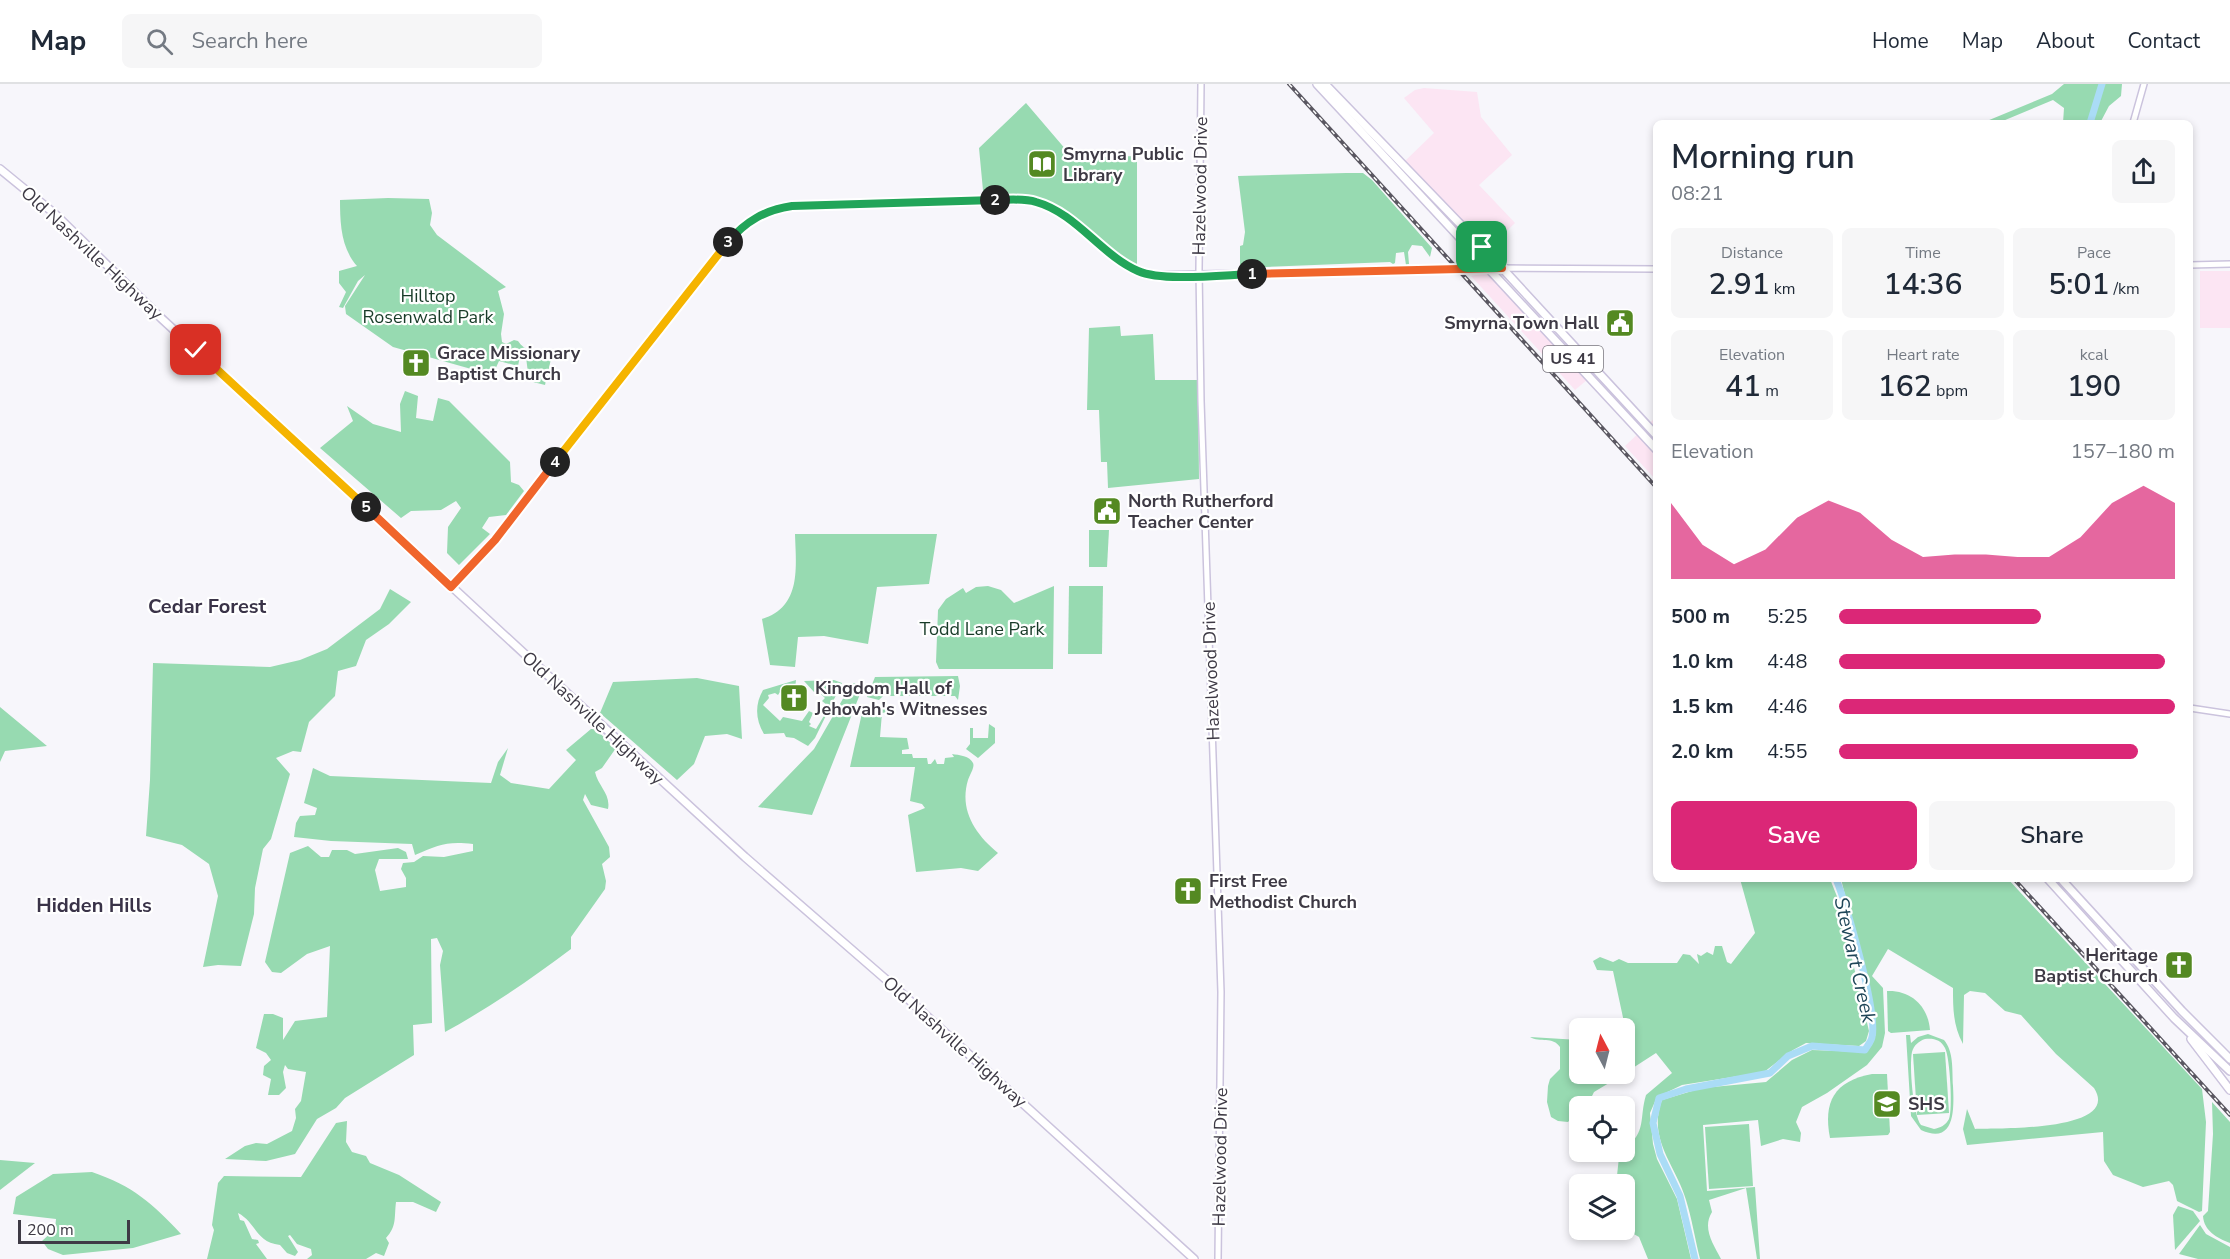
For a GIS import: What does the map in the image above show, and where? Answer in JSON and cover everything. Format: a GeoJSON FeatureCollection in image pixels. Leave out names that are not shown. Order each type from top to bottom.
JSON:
{"type":"FeatureCollection","features":[{"type":"Feature","properties":{"kind":"main road","name":"US 41"},"geometry":{"type":"LineString","coordinates":[[1317,84],[1653,446]]}},
{"type":"Feature","properties":{"kind":"main road","name":"US 41"},"geometry":{"type":"LineString","coordinates":[[1325,84],[1502,268],[1653,432]]}},
{"type":"Feature","properties":{"kind":"main road","name":"Old Nashville Highway"},"geometry":{"type":"LineString","coordinates":[[0,168],[62,221],[161,318],[745,857],[897,989],[1194,1259]]}},
{"type":"Feature","properties":{"kind":"main road"},"geometry":{"type":"LineString","coordinates":[[1551,335],[1560,330]]}},
{"type":"Feature","properties":{"kind":"main road"},"geometry":{"type":"LineString","coordinates":[[1623,414],[1630,408]]}},
{"type":"Feature","properties":{"kind":"main road"},"geometry":{"type":"LineString","coordinates":[[2051,882],[2177,1020],[2230,1071]]}},
{"type":"Feature","properties":{"kind":"main road"},"geometry":{"type":"LineString","coordinates":[[2064,882],[2182,1011],[2230,1059]]}},
{"type":"Feature","properties":{"kind":"main road"},"geometry":{"type":"LineString","coordinates":[[2136,975],[2143,969]]}},
{"type":"Feature","properties":{"kind":"main road"},"geometry":{"type":"LineString","coordinates":[[2177,1020],[2182,1011]]}},
{"type":"Feature","properties":{"kind":"main road"},"geometry":{"type":"LineString","coordinates":[[2177,1020],[2230,1090]]}},
{"type":"Feature","properties":{"kind":"street","name":"Hazelwood Drive"},"geometry":{"type":"LineString","coordinates":[[1202,84],[1199,276],[1203,482],[1221,992],[1218,1259]]}},
{"type":"Feature","properties":{"kind":"street"},"geometry":{"type":"LineString","coordinates":[[2134,120],[2144,84]]}},
{"type":"Feature","properties":{"kind":"street"},"geometry":{"type":"LineString","coordinates":[[451,587],[495,540],[725,246],[751,220],[772,210],[792,206],[1031,201],[1055,211],[1137,271],[1152,275],[1199,276],[1489,268],[1653,269]]}},
{"type":"Feature","properties":{"kind":"street"},"geometry":{"type":"LineString","coordinates":[[2193,265],[2230,264]]}},
{"type":"Feature","properties":{"kind":"street"},"geometry":{"type":"LineString","coordinates":[[2193,708],[2230,714]]}},
{"type":"Feature","properties":{"kind":"shaded area"},"geometry":{"type":"Polygon","coordinates":[[[1424,88],[1477,92],[1481,117],[1512,155],[1479,185],[1515,223],[1487,250],[1404,162],[1434,133],[1404,98],[1415,90],[1424,88]]]}},
{"type":"Feature","properties":{"kind":"shaded area"},"geometry":{"type":"Polygon","coordinates":[[[2200,271],[2230,271],[2230,328],[2200,328],[2200,271]]]}},
{"type":"Feature","properties":{"kind":"shaded area"},"geometry":{"type":"Polygon","coordinates":[[[1487,273],[1587,380],[1575,390],[1471,276],[1487,273]]]}},
{"type":"Feature","properties":{"kind":"shaded area"},"geometry":{"type":"Polygon","coordinates":[[[1653,420],[1653,477],[1625,446],[1653,420]]]}},
{"type":"Feature","properties":{"kind":"green space"},"geometry":{"type":"Polygon","coordinates":[[[2064,84],[2122,84],[2121,96],[2109,106],[2102,120],[2063,120],[2064,108],[2053,100],[2005,120],[1989,120],[2052,94],[2064,84]]]}},
{"type":"Feature","properties":{"kind":"green space"},"geometry":{"type":"Polygon","coordinates":[[[1026,103],[1073,158],[1137,156],[1137,271],[1059,214],[1035,202],[984,201],[979,148],[1026,103]]]}},
{"type":"Feature","properties":{"kind":"green space"},"geometry":{"type":"Polygon","coordinates":[[[1363,173],[1372,180],[1432,248],[1430,257],[1422,246],[1412,245],[1408,252],[1409,264],[1406,265],[1404,252],[1396,253],[1393,264],[1390,262],[1240,268],[1240,246],[1243,245],[1245,232],[1238,176],[1363,173]]]}},
{"type":"Feature","properties":{"kind":"green space","name":"Hilltop Rosenwald Park"},"geometry":{"type":"Polygon","coordinates":[[[429,199],[432,213],[430,225],[437,235],[506,287],[498,291],[504,314],[502,342],[506,344],[514,340],[518,341],[528,350],[551,359],[545,385],[529,381],[526,357],[520,356],[518,366],[499,361],[493,374],[489,374],[393,347],[346,314],[345,306],[365,275],[358,281],[343,308],[339,307],[346,292],[339,283],[339,271],[357,266],[345,243],[341,226],[340,200],[429,199]]]}},
{"type":"Feature","properties":{"kind":"green space"},"geometry":{"type":"Polygon","coordinates":[[[1120,326],[1121,336],[1153,334],[1155,380],[1198,380],[1199,479],[1108,488],[1107,462],[1101,462],[1099,410],[1087,410],[1089,328],[1120,326]]]}},
{"type":"Feature","properties":{"kind":"green space"},"geometry":{"type":"Polygon","coordinates":[[[405,391],[418,396],[416,418],[433,421],[438,398],[449,401],[510,462],[511,482],[519,485],[524,491],[506,515],[489,517],[482,528],[490,534],[459,565],[447,553],[448,527],[461,508],[456,501],[441,510],[411,511],[401,518],[320,448],[353,421],[347,406],[373,424],[401,432],[400,404],[405,391]]]}},
{"type":"Feature","properties":{"kind":"green space"},"geometry":{"type":"Polygon","coordinates":[[[1089,530],[1109,530],[1107,567],[1089,567],[1089,530]]]}},
{"type":"Feature","properties":{"kind":"green space"},"geometry":{"type":"Polygon","coordinates":[[[795,534],[937,534],[929,584],[877,587],[868,644],[824,636],[798,637],[795,667],[770,665],[762,619],[775,613],[790,596],[796,572],[795,534]]]}},
{"type":"Feature","properties":{"kind":"green space","name":"Todd Lane Park"},"geometry":{"type":"Polygon","coordinates":[[[988,586],[1001,590],[1014,603],[1054,586],[1053,669],[939,669],[936,662],[938,610],[946,599],[963,588],[966,593],[976,587],[988,586]]]}},
{"type":"Feature","properties":{"kind":"green space"},"geometry":{"type":"Polygon","coordinates":[[[1069,586],[1103,586],[1102,654],[1068,654],[1069,586]]]}},
{"type":"Feature","properties":{"kind":"green space"},"geometry":{"type":"Polygon","coordinates":[[[390,589],[411,602],[389,624],[366,640],[356,666],[338,671],[335,696],[309,722],[301,752],[293,751],[276,758],[290,774],[271,839],[263,849],[255,888],[254,914],[241,966],[203,967],[218,896],[209,864],[182,845],[146,836],[153,663],[270,667],[300,660],[327,649],[380,609],[390,589]]]}},
{"type":"Feature","properties":{"kind":"green space"},"geometry":{"type":"Polygon","coordinates":[[[958,676],[960,686],[958,700],[955,696],[883,696],[879,700],[867,697],[875,677],[958,676]]]}},
{"type":"Feature","properties":{"kind":"green space"},"geometry":{"type":"Polygon","coordinates":[[[697,678],[739,686],[742,739],[727,734],[705,736],[694,764],[677,780],[600,713],[613,682],[697,678]]]}},
{"type":"Feature","properties":{"kind":"green space"},"geometry":{"type":"Polygon","coordinates":[[[796,680],[795,689],[789,686],[782,689],[778,695],[775,693],[768,695],[769,698],[763,705],[780,721],[783,717],[802,721],[809,711],[813,713],[809,726],[816,729],[825,714],[827,705],[822,701],[825,698],[818,691],[814,692],[804,681],[834,680],[842,683],[815,738],[808,746],[794,738],[786,737],[784,733],[764,734],[758,717],[757,706],[763,690],[796,680]]]}},
{"type":"Feature","properties":{"kind":"green space"},"geometry":{"type":"Polygon","coordinates":[[[852,683],[864,684],[812,815],[758,807],[814,749],[852,683]]]}},
{"type":"Feature","properties":{"kind":"green space"},"geometry":{"type":"Polygon","coordinates":[[[864,704],[880,707],[880,720],[881,707],[888,708],[888,712],[882,713],[880,737],[907,738],[909,749],[902,750],[902,754],[912,754],[913,758],[927,758],[928,764],[935,759],[937,764],[944,764],[945,758],[954,757],[952,754],[964,756],[972,761],[973,766],[966,791],[967,811],[982,838],[998,853],[978,871],[961,868],[916,872],[908,815],[925,808],[922,804],[910,801],[915,767],[850,767],[864,704]]]}},
{"type":"Feature","properties":{"kind":"green space"},"geometry":{"type":"Polygon","coordinates":[[[0,707],[47,746],[5,751],[0,762],[0,707]]]}},
{"type":"Feature","properties":{"kind":"green space"},"geometry":{"type":"Polygon","coordinates":[[[989,724],[995,728],[995,743],[978,758],[966,749],[970,744],[970,728],[973,728],[973,738],[988,738],[989,724]]]}},
{"type":"Feature","properties":{"kind":"green space"},"geometry":{"type":"Polygon","coordinates":[[[591,729],[595,729],[616,748],[602,768],[595,772],[608,799],[608,809],[591,805],[585,794],[583,800],[609,847],[610,857],[602,864],[606,881],[605,889],[571,937],[571,949],[510,993],[445,1032],[440,965],[443,951],[437,938],[431,939],[432,1023],[413,1025],[414,1055],[345,1098],[336,1108],[317,1119],[295,1154],[266,1161],[225,1159],[245,1146],[256,1143],[267,1144],[292,1131],[296,1118],[295,1109],[301,1101],[306,1072],[288,1069],[285,1065],[283,1072],[286,1088],[279,1095],[268,1095],[271,1079],[263,1075],[264,1066],[271,1060],[266,1053],[256,1048],[264,1014],[273,1014],[283,1018],[283,1040],[295,1021],[327,1017],[330,946],[307,954],[281,973],[272,972],[265,962],[290,853],[308,846],[321,857],[329,857],[332,850],[347,850],[355,854],[398,848],[406,852],[408,859],[379,859],[375,870],[380,891],[406,887],[406,878],[401,869],[403,863],[414,862],[423,856],[444,857],[473,851],[473,844],[456,843],[437,846],[415,855],[412,844],[331,841],[294,837],[296,823],[300,816],[315,815],[317,808],[304,803],[313,768],[330,776],[491,783],[498,762],[508,748],[500,775],[511,783],[549,789],[576,760],[566,750],[591,729]]]}},
{"type":"Feature","properties":{"kind":"green space"},"geometry":{"type":"Polygon","coordinates":[[[1741,882],[1831,882],[1838,899],[1869,1031],[1866,1041],[1859,1046],[1806,1043],[1764,1072],[1682,1085],[1657,1097],[1650,1113],[1653,1144],[1657,1159],[1677,1199],[1691,1259],[1648,1259],[1639,1237],[1635,1235],[1635,1174],[1617,1174],[1618,1162],[1635,1162],[1635,1138],[1641,1124],[1646,1095],[1672,1073],[1656,1053],[1635,1067],[1635,1018],[1623,1018],[1613,971],[1597,970],[1593,961],[1600,957],[1613,962],[1619,959],[1628,963],[1677,963],[1683,954],[1690,955],[1699,964],[1697,954],[1701,956],[1707,952],[1713,955],[1715,946],[1722,946],[1727,962],[1731,964],[1755,933],[1741,882]]]}},
{"type":"Feature","properties":{"kind":"green space"},"geometry":{"type":"Polygon","coordinates":[[[1842,882],[2011,882],[2202,1089],[2206,1122],[2202,1211],[2199,1212],[2177,1201],[2173,1185],[2169,1181],[2143,1187],[2113,1175],[2104,1161],[2103,1132],[1967,1145],[1963,1129],[1967,1109],[1975,1129],[2053,1125],[2090,1113],[2098,1102],[2094,1088],[2056,1054],[2021,1015],[2005,1011],[1985,993],[1970,991],[1964,995],[1963,1044],[1955,1024],[1953,988],[1888,949],[1872,976],[1883,988],[1885,1033],[1882,1047],[1867,1065],[1827,1093],[1802,1107],[1796,1122],[1801,1133],[1800,1142],[1783,1139],[1761,1146],[1758,1120],[1703,1125],[1707,1191],[1755,1187],[1760,1259],[1757,1259],[1746,1188],[1709,1200],[1712,1212],[1708,1230],[1721,1259],[1700,1259],[1686,1200],[1660,1140],[1658,1114],[1662,1100],[1702,1088],[1766,1082],[1792,1060],[1812,1050],[1865,1052],[1872,1044],[1875,1035],[1875,1015],[1842,882]]]}},
{"type":"Feature","properties":{"kind":"green space"},"geometry":{"type":"Polygon","coordinates":[[[1887,991],[1904,993],[1917,1001],[1926,1014],[1930,1030],[1891,1033],[1888,1031],[1887,991]]]}},
{"type":"Feature","properties":{"kind":"green space"},"geometry":{"type":"Polygon","coordinates":[[[1928,1034],[1944,1040],[1951,1056],[1953,1113],[1947,1129],[1941,1133],[1932,1134],[1921,1130],[1911,1116],[1906,1035],[1910,1035],[1911,1043],[1918,1037],[1928,1034]],[[1925,1039],[1915,1045],[1913,1050],[1911,1078],[1918,1120],[1921,1125],[1934,1129],[1943,1126],[1949,1119],[1951,1105],[1948,1062],[1945,1048],[1939,1041],[1925,1039]]]}},
{"type":"Feature","properties":{"kind":"green space"},"geometry":{"type":"Polygon","coordinates":[[[1530,1037],[1569,1039],[1569,1084],[1607,1084],[1594,1092],[1592,1096],[1569,1096],[1568,1122],[1558,1121],[1551,1117],[1547,1102],[1550,1079],[1560,1069],[1560,1047],[1554,1042],[1530,1037]]]}},
{"type":"Feature","properties":{"kind":"green space"},"geometry":{"type":"Polygon","coordinates":[[[1945,1052],[1949,1113],[1917,1115],[1913,1054],[1945,1052]]]}},
{"type":"Feature","properties":{"kind":"green space"},"geometry":{"type":"Polygon","coordinates":[[[1872,1074],[1887,1074],[1890,1132],[1888,1135],[1830,1138],[1828,1114],[1834,1095],[1848,1082],[1872,1074]]]}},
{"type":"Feature","properties":{"kind":"green space"},"geometry":{"type":"Polygon","coordinates":[[[2212,1102],[2230,1122],[2230,1243],[2209,1230],[2203,1216],[2208,1211],[2213,1134],[2212,1102]]]}},
{"type":"Feature","properties":{"kind":"green space"},"geometry":{"type":"Polygon","coordinates":[[[347,1121],[346,1142],[352,1152],[366,1156],[370,1163],[399,1175],[441,1202],[436,1212],[413,1202],[396,1202],[394,1222],[386,1238],[389,1243],[384,1256],[376,1253],[366,1259],[307,1259],[312,1255],[311,1249],[297,1244],[290,1235],[288,1236],[298,1252],[295,1256],[287,1253],[280,1245],[266,1240],[238,1213],[252,1239],[258,1240],[259,1243],[256,1244],[267,1259],[207,1259],[214,1230],[212,1225],[218,1183],[224,1176],[301,1177],[336,1123],[347,1121]]]}},
{"type":"Feature","properties":{"kind":"green space"},"geometry":{"type":"Polygon","coordinates":[[[1749,1124],[1753,1186],[1709,1189],[1705,1127],[1749,1124]]]}},
{"type":"Feature","properties":{"kind":"green space"},"geometry":{"type":"Polygon","coordinates":[[[0,1160],[35,1163],[0,1190],[0,1160]]]}},
{"type":"Feature","properties":{"kind":"green space"},"geometry":{"type":"Polygon","coordinates":[[[92,1172],[131,1190],[161,1213],[181,1234],[133,1248],[63,1255],[48,1249],[42,1241],[55,1229],[56,1219],[13,1214],[16,1197],[53,1174],[92,1172]]]}},
{"type":"Feature","properties":{"kind":"green space"},"geometry":{"type":"Polygon","coordinates":[[[2178,1206],[2193,1211],[2200,1221],[2175,1250],[2173,1215],[2178,1206]]]}},
{"type":"Feature","properties":{"kind":"green space"},"geometry":{"type":"Polygon","coordinates":[[[2200,1225],[2206,1234],[2230,1247],[2230,1259],[2198,1259],[2179,1254],[2200,1225]]]}},
{"type":"Feature","properties":{"kind":"waterway","name":"Stewart Creek"},"geometry":{"type":"LineString","coordinates":[[2091,120],[2102,84]]}},
{"type":"Feature","properties":{"kind":"waterway","name":"Stewart Creek"},"geometry":{"type":"LineString","coordinates":[[1695,1259],[1680,1196],[1660,1154],[1653,1123],[1659,1098],[1686,1089],[1770,1073],[1788,1056],[1812,1046],[1865,1050],[1872,1037],[1873,1024],[1854,935],[1837,882]]}},
{"type":"Feature","properties":{"kind":"railway"},"geometry":{"type":"LineString","coordinates":[[1289,84],[1653,484]]}},
{"type":"Feature","properties":{"kind":"railway"},"geometry":{"type":"LineString","coordinates":[[2017,882],[2230,1115]]}},
{"type":"Feature","properties":{"kind":"place","name":"Smyrna Public Library"},"geometry":{"type":"Point","coordinates":[1042,164]}},
{"type":"Feature","properties":{"kind":"place","name":"Smyrna Town Hall"},"geometry":{"type":"Point","coordinates":[1620,323]}},
{"type":"Feature","properties":{"kind":"place","name":"Grace Missionary Baptist Church"},"geometry":{"type":"Point","coordinates":[416,363]}},
{"type":"Feature","properties":{"kind":"place","name":"North Rutherford Teacher Center"},"geometry":{"type":"Point","coordinates":[1107,511]}},
{"type":"Feature","properties":{"kind":"place","name":"Kingdom Hall of Jehovah's Witnesses"},"geometry":{"type":"Point","coordinates":[794,698]}},
{"type":"Feature","properties":{"kind":"place","name":"First Free Methodist Church"},"geometry":{"type":"Point","coordinates":[1188,891]}},
{"type":"Feature","properties":{"kind":"place","name":"Heritage Baptist Church"},"geometry":{"type":"Point","coordinates":[2179,965]}},
{"type":"Feature","properties":{"kind":"place","name":"SHS"},"geometry":{"type":"Point","coordinates":[1887,1104]}},
{"type":"Feature","properties":{"kind":"district","name":"Cedar Forest"},"geometry":{"type":"Point","coordinates":[207,606]}},
{"type":"Feature","properties":{"kind":"district","name":"Hidden Hills"},"geometry":{"type":"Point","coordinates":[94,905]}},
{"type":"Feature","properties":{"kind":"route"},"geometry":{"type":"LineString","coordinates":[[196,350],[342,483],[451,587],[476,563],[495,540],[736,233],[754,218],[772,210],[792,206],[1031,201],[1055,211],[1127,266],[1152,275],[1204,276],[1502,268],[1482,247]]}}]}
